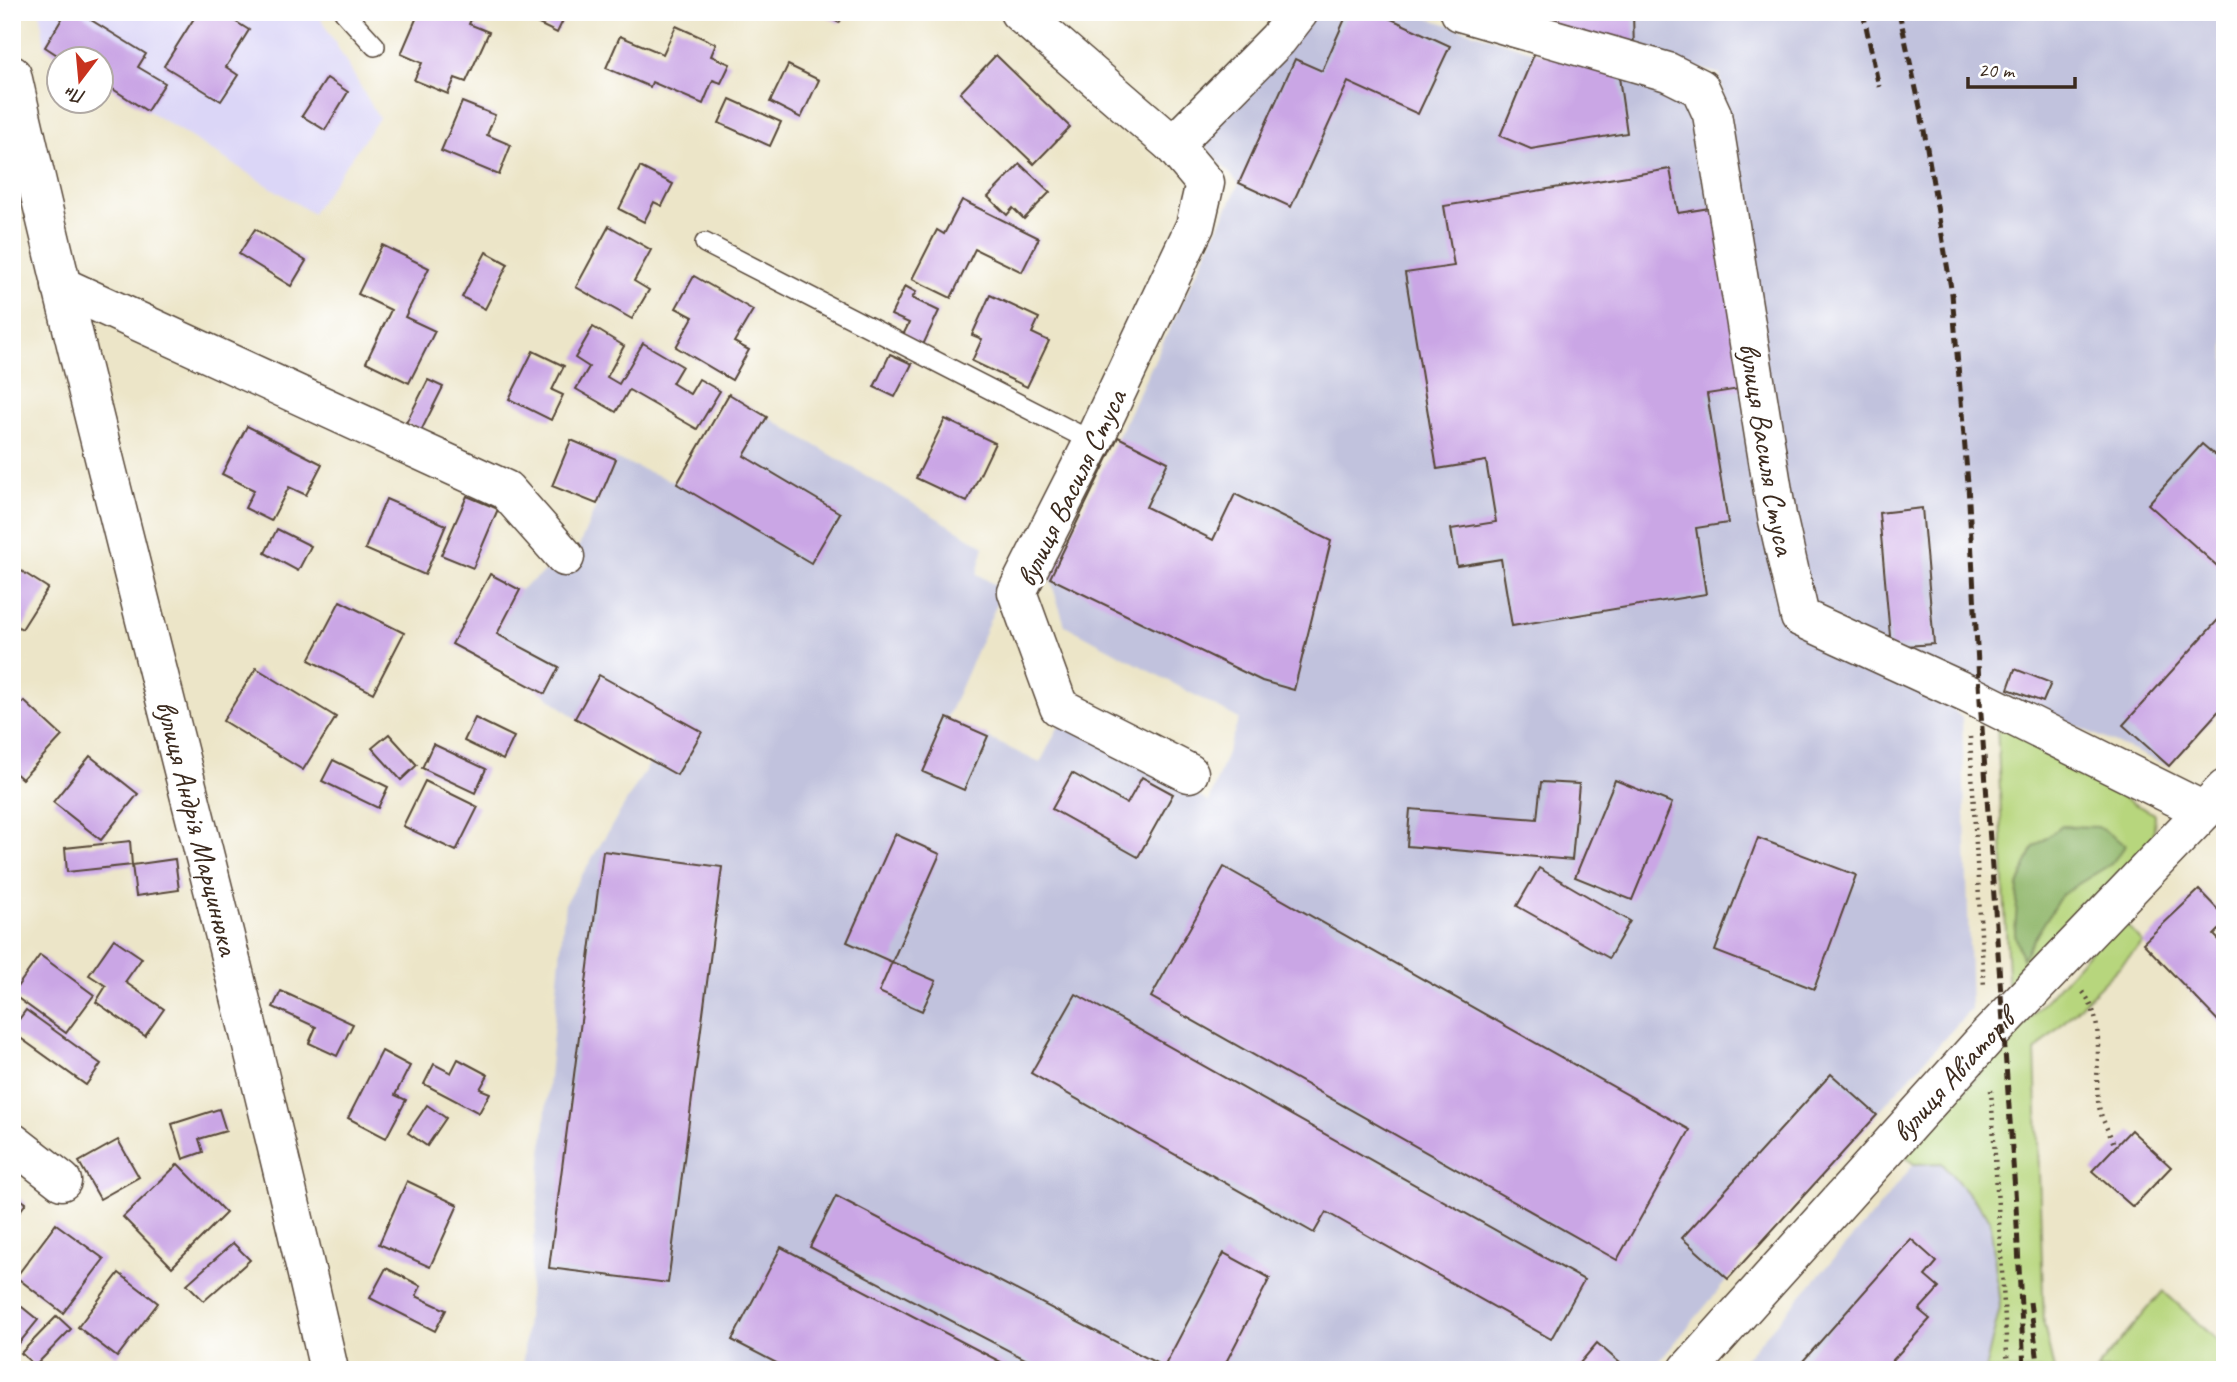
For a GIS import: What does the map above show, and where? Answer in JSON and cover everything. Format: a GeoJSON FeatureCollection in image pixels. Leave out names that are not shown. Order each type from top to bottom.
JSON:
{"type":"FeatureCollection","features":[{"type":"Feature","properties":{"kind":"street","name":"вулиця Василя Стуса"},"geometry":{"type":"LineString","coordinates":[[1018,12],[1173,145],[1205,183],[1195,226],[1093,442],[1017,592],[1059,707],[1189,773]]}},
{"type":"Feature","properties":{"kind":"street"},"geometry":{"type":"LineString","coordinates":[[1173,145],[1279,40],[1299,12]]}},
{"type":"Feature","properties":{"kind":"street","name":"вулиця Василя Стуса"},"geometry":{"type":"LineString","coordinates":[[1460,12],[1668,72],[1700,88],[1712,114],[1777,516],[1800,617],[1968,694],[2214,800]]}},
{"type":"Feature","properties":{"kind":"street","name":"вулиця Андрія Марцинюка"},"geometry":{"type":"LineString","coordinates":[[12,75],[61,286],[278,1146],[329,1370]]}},
{"type":"Feature","properties":{"kind":"street"},"geometry":{"type":"LineString","coordinates":[[61,286],[506,490],[565,557]]}},
{"type":"Feature","properties":{"kind":"street","name":"вулиця Авіаторів"},"geometry":{"type":"LineString","coordinates":[[1688,1370],[1987,1037],[2214,800]]}},
{"type":"Feature","properties":{"kind":"street"},"geometry":{"type":"LineString","coordinates":[[12,1142],[62,1181]]}},
{"type":"Feature","properties":{"kind":"lane"},"geometry":{"type":"LineString","coordinates":[[344,12],[374,46]]}},
{"type":"Feature","properties":{"kind":"lane"},"geometry":{"type":"LineString","coordinates":[[705,243],[1093,442]]}},
{"type":"Feature","properties":{"kind":"path"},"geometry":{"type":"LineString","coordinates":[[2079,940],[2071,978],[2092,1004],[2098,1038],[2098,1102],[2115,1146]]}},
{"type":"Feature","properties":{"kind":"shaded area"},"geometry":{"type":"Polygon","coordinates":[[[40,12],[317,12],[379,118],[312,213],[116,91],[116,46],[45,47],[40,12]]]}},
{"type":"Feature","properties":{"kind":"shaded area"},"geometry":{"type":"Polygon","coordinates":[[[1315,12],[1408,12],[1683,95],[1698,111],[1783,622],[1926,682],[1962,718],[1971,1009],[1728,1279],[1652,1370],[540,1370],[523,1361],[565,903],[651,761],[575,718],[545,694],[559,667],[497,634],[520,590],[579,546],[616,459],[677,483],[729,394],[984,546],[977,574],[1003,590],[947,718],[1040,763],[1062,720],[1209,802],[1239,719],[1065,625],[1050,578],[1239,184],[1202,142],[1315,12]]]}},
{"type":"Feature","properties":{"kind":"shaded area"},"geometry":{"type":"Polygon","coordinates":[[[1501,12],[2225,12],[2225,704],[2169,766],[1857,633],[1809,598],[1786,513],[1720,74],[1501,12]]]}},
{"type":"Feature","properties":{"kind":"shaded area"},"geometry":{"type":"Polygon","coordinates":[[[1941,1163],[1990,1219],[2000,1307],[1985,1370],[1735,1370],[1914,1164],[1941,1163]]]}},
{"type":"Feature","properties":{"kind":"green space"},"geometry":{"type":"Polygon","coordinates":[[[1997,722],[2056,751],[2132,803],[2155,814],[2153,844],[2009,1001],[1997,722]]]}},
{"type":"Feature","properties":{"kind":"green space"},"geometry":{"type":"Polygon","coordinates":[[[2062,826],[2098,827],[2126,845],[2111,864],[2062,894],[2022,959],[2015,934],[2018,886],[2033,848],[2062,826]]]}},
{"type":"Feature","properties":{"kind":"green space"},"geometry":{"type":"Polygon","coordinates":[[[2120,918],[2143,943],[2035,1051],[2044,1325],[2054,1370],[1985,1370],[2000,1307],[1990,1219],[1942,1163],[1914,1164],[1905,1157],[2120,918]]]}},
{"type":"Feature","properties":{"kind":"green space"},"geometry":{"type":"Polygon","coordinates":[[[2163,1291],[2225,1347],[2225,1370],[2096,1370],[2163,1291]]]}},
{"type":"Feature","properties":{"kind":"building"},"geometry":{"type":"Polygon","coordinates":[[[66,12],[78,12],[146,54],[138,67],[165,83],[147,111],[116,91],[116,46],[45,47],[66,12]]]}},
{"type":"Feature","properties":{"kind":"building"},"geometry":{"type":"Polygon","coordinates":[[[198,12],[220,12],[249,30],[226,67],[238,75],[221,101],[164,66],[198,12]]]}},
{"type":"Feature","properties":{"kind":"building"},"geometry":{"type":"Polygon","coordinates":[[[419,12],[466,12],[473,15],[469,24],[489,32],[466,82],[455,78],[448,94],[414,80],[422,63],[401,54],[419,12]]]}},
{"type":"Feature","properties":{"kind":"building"},"geometry":{"type":"Polygon","coordinates":[[[514,12],[567,12],[557,33],[514,12]]]}},
{"type":"Feature","properties":{"kind":"building"},"geometry":{"type":"Polygon","coordinates":[[[820,12],[846,12],[839,23],[820,12]]]}},
{"type":"Feature","properties":{"kind":"building"},"geometry":{"type":"Polygon","coordinates":[[[1348,12],[1376,12],[1450,46],[1418,114],[1348,82],[1291,207],[1239,183],[1295,59],[1322,71],[1348,12]]]}},
{"type":"Feature","properties":{"kind":"building"},"geometry":{"type":"Polygon","coordinates":[[[1503,12],[1633,12],[1634,51],[1503,12]]]}},
{"type":"Feature","properties":{"kind":"building"},"geometry":{"type":"Polygon","coordinates":[[[676,26],[716,44],[711,56],[730,64],[721,83],[713,80],[703,104],[652,82],[650,87],[606,68],[620,36],[663,54],[676,26]]]}},
{"type":"Feature","properties":{"kind":"building"},"geometry":{"type":"Polygon","coordinates":[[[1535,52],[1619,77],[1627,133],[1531,149],[1500,136],[1535,52]]]}},
{"type":"Feature","properties":{"kind":"building"},"geometry":{"type":"Polygon","coordinates":[[[996,55],[1070,127],[1034,164],[960,93],[996,55]]]}},
{"type":"Feature","properties":{"kind":"building"},"geometry":{"type":"Polygon","coordinates":[[[788,65],[819,80],[801,118],[770,102],[788,65]]]}},
{"type":"Feature","properties":{"kind":"building"},"geometry":{"type":"Polygon","coordinates":[[[327,78],[348,92],[325,130],[302,116],[327,78]]]}},
{"type":"Feature","properties":{"kind":"building"},"geometry":{"type":"Polygon","coordinates":[[[730,99],[781,122],[770,146],[719,123],[730,99]]]}},
{"type":"Feature","properties":{"kind":"building"},"geometry":{"type":"Polygon","coordinates":[[[462,102],[495,115],[487,135],[511,145],[499,175],[441,151],[462,102]]]}},
{"type":"Feature","properties":{"kind":"building"},"geometry":{"type":"Polygon","coordinates":[[[1020,164],[1050,192],[1024,219],[1013,208],[1007,215],[988,197],[1020,164]]]}},
{"type":"Feature","properties":{"kind":"building"},"geometry":{"type":"Polygon","coordinates":[[[640,167],[673,184],[662,206],[654,202],[644,222],[619,209],[640,167]]]}},
{"type":"Feature","properties":{"kind":"building"},"geometry":{"type":"Polygon","coordinates":[[[1670,169],[1678,213],[1716,207],[1746,388],[1707,394],[1728,523],[1696,528],[1706,594],[1512,626],[1501,559],[1457,566],[1451,529],[1496,522],[1486,461],[1437,469],[1405,273],[1454,266],[1444,206],[1670,169]]]}},
{"type":"Feature","properties":{"kind":"building"},"geometry":{"type":"Polygon","coordinates":[[[962,200],[1039,238],[1022,272],[975,249],[951,298],[912,279],[937,230],[944,234],[962,200]]]}},
{"type":"Feature","properties":{"kind":"building"},"geometry":{"type":"Polygon","coordinates":[[[609,226],[651,250],[634,281],[649,290],[632,319],[576,287],[609,226]]]}},
{"type":"Feature","properties":{"kind":"building"},"geometry":{"type":"Polygon","coordinates":[[[255,229],[306,261],[291,286],[239,254],[255,229]]]}},
{"type":"Feature","properties":{"kind":"building"},"geometry":{"type":"Polygon","coordinates":[[[382,245],[429,268],[405,317],[435,331],[409,383],[366,362],[391,310],[358,294],[382,245]]]}},
{"type":"Feature","properties":{"kind":"building"},"geometry":{"type":"Polygon","coordinates":[[[486,252],[508,264],[485,309],[462,297],[486,252]]]}},
{"type":"Feature","properties":{"kind":"building"},"geometry":{"type":"Polygon","coordinates":[[[694,276],[753,310],[734,342],[749,350],[732,380],[676,347],[693,317],[676,308],[694,276]]]}},
{"type":"Feature","properties":{"kind":"building"},"geometry":{"type":"Polygon","coordinates":[[[905,286],[916,292],[912,298],[939,311],[923,345],[903,335],[909,323],[891,315],[905,286]]]}},
{"type":"Feature","properties":{"kind":"building"},"geometry":{"type":"Polygon","coordinates":[[[990,295],[1039,318],[1032,333],[1049,341],[1027,387],[972,361],[982,339],[972,335],[990,295]]]}},
{"type":"Feature","properties":{"kind":"building"},"geometry":{"type":"Polygon","coordinates":[[[593,327],[624,346],[607,377],[619,384],[643,343],[682,366],[672,383],[690,394],[699,379],[720,391],[697,429],[629,390],[616,412],[576,389],[589,367],[575,358],[593,327]]]}},
{"type":"Feature","properties":{"kind":"building"},"geometry":{"type":"Polygon","coordinates":[[[533,351],[564,366],[552,390],[563,395],[551,420],[509,399],[533,351]]]}},
{"type":"Feature","properties":{"kind":"building"},"geometry":{"type":"Polygon","coordinates":[[[890,354],[912,364],[895,397],[874,387],[890,354]]]}},
{"type":"Feature","properties":{"kind":"building"},"geometry":{"type":"Polygon","coordinates":[[[428,380],[443,387],[421,431],[406,423],[428,380]]]}},
{"type":"Feature","properties":{"kind":"building"},"geometry":{"type":"Polygon","coordinates":[[[729,394],[767,417],[744,456],[840,513],[811,563],[677,484],[729,394]]]}},
{"type":"Feature","properties":{"kind":"building"},"geometry":{"type":"Polygon","coordinates":[[[945,419],[995,443],[967,502],[916,478],[945,419]]]}},
{"type":"Feature","properties":{"kind":"building"},"geometry":{"type":"Polygon","coordinates":[[[247,426],[322,464],[306,495],[289,487],[271,521],[245,508],[254,490],[222,474],[247,426]]]}},
{"type":"Feature","properties":{"kind":"building"},"geometry":{"type":"Polygon","coordinates":[[[1118,437],[1168,462],[1146,507],[1213,540],[1235,494],[1331,541],[1294,690],[1262,681],[1050,578],[1118,437]]]}},
{"type":"Feature","properties":{"kind":"building"},"geometry":{"type":"Polygon","coordinates":[[[571,440],[616,459],[597,504],[552,486],[571,440]]]}},
{"type":"Feature","properties":{"kind":"building"},"geometry":{"type":"Polygon","coordinates":[[[2202,444],[2225,464],[2225,573],[2148,504],[2202,444]]]}},
{"type":"Feature","properties":{"kind":"building"},"geometry":{"type":"Polygon","coordinates":[[[467,496],[498,509],[473,568],[441,555],[467,496]]]}},
{"type":"Feature","properties":{"kind":"building"},"geometry":{"type":"Polygon","coordinates":[[[386,499],[446,525],[425,575],[365,549],[386,499]]]}},
{"type":"Feature","properties":{"kind":"building"},"geometry":{"type":"Polygon","coordinates":[[[1922,508],[1934,644],[1891,647],[1879,513],[1922,508]]]}},
{"type":"Feature","properties":{"kind":"building"},"geometry":{"type":"Polygon","coordinates":[[[277,529],[311,546],[298,571],[265,553],[277,529]]]}},
{"type":"Feature","properties":{"kind":"building"},"geometry":{"type":"Polygon","coordinates":[[[12,565],[48,588],[22,629],[12,623],[12,565]]]}},
{"type":"Feature","properties":{"kind":"building"},"geometry":{"type":"Polygon","coordinates":[[[490,574],[520,590],[497,634],[559,667],[545,694],[452,644],[490,574]]]}},
{"type":"Feature","properties":{"kind":"building"},"geometry":{"type":"Polygon","coordinates":[[[340,601],[404,633],[373,693],[309,660],[340,601]]]}},
{"type":"Feature","properties":{"kind":"building"},"geometry":{"type":"Polygon","coordinates":[[[2225,612],[2225,704],[2169,766],[2123,725],[2225,612]]]}},
{"type":"Feature","properties":{"kind":"building"},"geometry":{"type":"Polygon","coordinates":[[[256,668],[336,717],[303,770],[223,721],[256,668]]]}},
{"type":"Feature","properties":{"kind":"building"},"geometry":{"type":"Polygon","coordinates":[[[2015,669],[2051,683],[2043,702],[2008,689],[2015,669]]]}},
{"type":"Feature","properties":{"kind":"building"},"geometry":{"type":"Polygon","coordinates":[[[599,675],[702,732],[677,775],[575,718],[599,675]]]}},
{"type":"Feature","properties":{"kind":"building"},"geometry":{"type":"Polygon","coordinates":[[[24,701],[62,736],[22,779],[12,770],[12,714],[24,701]]]}},
{"type":"Feature","properties":{"kind":"building"},"geometry":{"type":"Polygon","coordinates":[[[475,718],[514,737],[503,760],[464,741],[475,718]]]}},
{"type":"Feature","properties":{"kind":"building"},"geometry":{"type":"Polygon","coordinates":[[[947,718],[988,736],[964,790],[923,772],[947,718]]]}},
{"type":"Feature","properties":{"kind":"building"},"geometry":{"type":"Polygon","coordinates":[[[389,734],[417,765],[401,780],[372,748],[389,734]]]}},
{"type":"Feature","properties":{"kind":"building"},"geometry":{"type":"Polygon","coordinates":[[[433,744],[486,769],[475,793],[422,768],[433,744]]]}},
{"type":"Feature","properties":{"kind":"building"},"geometry":{"type":"Polygon","coordinates":[[[90,756],[138,794],[101,840],[53,802],[90,756]]]}},
{"type":"Feature","properties":{"kind":"building"},"geometry":{"type":"Polygon","coordinates":[[[333,760],[388,787],[378,808],[322,781],[333,760]]]}},
{"type":"Feature","properties":{"kind":"building"},"geometry":{"type":"Polygon","coordinates":[[[1072,773],[1127,804],[1142,777],[1173,794],[1138,857],[1052,809],[1072,773]]]}},
{"type":"Feature","properties":{"kind":"building"},"geometry":{"type":"Polygon","coordinates":[[[1615,780],[1672,803],[1632,900],[1575,877],[1615,780]]]}},
{"type":"Feature","properties":{"kind":"building"},"geometry":{"type":"Polygon","coordinates":[[[425,781],[478,807],[456,851],[403,826],[425,781]]]}},
{"type":"Feature","properties":{"kind":"building"},"geometry":{"type":"Polygon","coordinates":[[[1541,782],[1579,784],[1572,860],[1407,846],[1410,809],[1537,819],[1541,782]]]}},
{"type":"Feature","properties":{"kind":"building"},"geometry":{"type":"Polygon","coordinates":[[[895,834],[940,854],[892,962],[847,942],[895,834]]]}},
{"type":"Feature","properties":{"kind":"building"},"geometry":{"type":"Polygon","coordinates":[[[1758,838],[1856,875],[1814,989],[1715,951],[1758,838]]]}},
{"type":"Feature","properties":{"kind":"building"},"geometry":{"type":"Polygon","coordinates":[[[130,841],[132,865],[67,872],[65,848],[130,841]]]}},
{"type":"Feature","properties":{"kind":"building"},"geometry":{"type":"Polygon","coordinates":[[[603,851],[722,867],[668,1283],[549,1268],[603,851]]]}},
{"type":"Feature","properties":{"kind":"building"},"geometry":{"type":"Polygon","coordinates":[[[175,859],[179,890],[136,896],[132,865],[175,859]]]}},
{"type":"Feature","properties":{"kind":"building"},"geometry":{"type":"Polygon","coordinates":[[[1224,867],[1690,1130],[1617,1260],[1151,997],[1224,867]]]}},
{"type":"Feature","properties":{"kind":"building"},"geometry":{"type":"Polygon","coordinates":[[[1539,868],[1630,921],[1609,958],[1517,906],[1539,868]]]}},
{"type":"Feature","properties":{"kind":"building"},"geometry":{"type":"Polygon","coordinates":[[[2199,890],[2225,917],[2225,924],[2214,935],[2225,946],[2225,1028],[2143,943],[2199,890]]]}},
{"type":"Feature","properties":{"kind":"building"},"geometry":{"type":"Polygon","coordinates":[[[114,939],[142,958],[125,982],[164,1009],[145,1036],[96,1002],[106,986],[89,975],[114,939]]]}},
{"type":"Feature","properties":{"kind":"building"},"geometry":{"type":"Polygon","coordinates":[[[40,955],[94,995],[66,1033],[12,994],[40,955]]]}},
{"type":"Feature","properties":{"kind":"building"},"geometry":{"type":"Polygon","coordinates":[[[892,962],[936,981],[922,1011],[879,992],[892,962]]]}},
{"type":"Feature","properties":{"kind":"building"},"geometry":{"type":"Polygon","coordinates":[[[281,991],[353,1024],[337,1056],[309,1043],[316,1027],[273,1007],[281,991]]]}},
{"type":"Feature","properties":{"kind":"building"},"geometry":{"type":"Polygon","coordinates":[[[1076,994],[1584,1280],[1551,1339],[1326,1212],[1314,1233],[1031,1073],[1076,994]]]}},
{"type":"Feature","properties":{"kind":"building"},"geometry":{"type":"Polygon","coordinates":[[[26,1010],[101,1064],[86,1085],[12,1032],[26,1010]]]}},
{"type":"Feature","properties":{"kind":"building"},"geometry":{"type":"Polygon","coordinates":[[[382,1051],[410,1066],[395,1095],[406,1100],[386,1138],[348,1118],[382,1051]]]}},
{"type":"Feature","properties":{"kind":"building"},"geometry":{"type":"Polygon","coordinates":[[[458,1059],[488,1075],[480,1089],[490,1093],[479,1113],[424,1084],[434,1064],[451,1073],[458,1059]]]}},
{"type":"Feature","properties":{"kind":"building"},"geometry":{"type":"Polygon","coordinates":[[[1831,1074],[1877,1115],[1728,1279],[1682,1238],[1831,1074]]]}},
{"type":"Feature","properties":{"kind":"building"},"geometry":{"type":"Polygon","coordinates":[[[427,1105],[446,1118],[427,1146],[408,1133],[427,1105]]]}},
{"type":"Feature","properties":{"kind":"building"},"geometry":{"type":"Polygon","coordinates":[[[219,1109],[226,1131],[199,1139],[203,1152],[183,1159],[172,1124],[219,1109]]]}},
{"type":"Feature","properties":{"kind":"building"},"geometry":{"type":"Polygon","coordinates":[[[2131,1130],[2171,1167],[2133,1207],[2092,1171],[2131,1130]]]}},
{"type":"Feature","properties":{"kind":"building"},"geometry":{"type":"Polygon","coordinates":[[[118,1140],[139,1177],[100,1199],[79,1162],[118,1140]]]}},
{"type":"Feature","properties":{"kind":"building"},"geometry":{"type":"Polygon","coordinates":[[[178,1164],[226,1213],[172,1267],[123,1217],[178,1164]]]}},
{"type":"Feature","properties":{"kind":"building"},"geometry":{"type":"Polygon","coordinates":[[[407,1181],[458,1205],[430,1267],[379,1244],[407,1181]]]}},
{"type":"Feature","properties":{"kind":"building"},"geometry":{"type":"Polygon","coordinates":[[[12,1193],[26,1203],[12,1222],[12,1193]]]}},
{"type":"Feature","properties":{"kind":"building"},"geometry":{"type":"Polygon","coordinates":[[[836,1196],[1164,1367],[1224,1253],[1270,1278],[1222,1370],[1046,1370],[810,1247],[836,1196]]]}},
{"type":"Feature","properties":{"kind":"building"},"geometry":{"type":"Polygon","coordinates":[[[56,1224],[104,1259],[63,1313],[16,1277],[56,1224]]]}},
{"type":"Feature","properties":{"kind":"building"},"geometry":{"type":"Polygon","coordinates":[[[1911,1239],[1937,1262],[1925,1276],[1939,1288],[1919,1310],[1930,1319],[1884,1370],[1795,1370],[1911,1239]]]}},
{"type":"Feature","properties":{"kind":"building"},"geometry":{"type":"Polygon","coordinates":[[[233,1243],[250,1260],[204,1301],[187,1284],[233,1243]]]}},
{"type":"Feature","properties":{"kind":"building"},"geometry":{"type":"Polygon","coordinates":[[[781,1247],[1016,1370],[790,1370],[732,1340],[781,1247]]]}},
{"type":"Feature","properties":{"kind":"building"},"geometry":{"type":"Polygon","coordinates":[[[386,1268],[421,1286],[416,1296],[446,1310],[435,1331],[370,1298],[386,1268]]]}},
{"type":"Feature","properties":{"kind":"building"},"geometry":{"type":"Polygon","coordinates":[[[119,1273],[158,1303],[117,1357],[78,1327],[119,1273]]]}},
{"type":"Feature","properties":{"kind":"building"},"geometry":{"type":"Polygon","coordinates":[[[17,1303],[38,1320],[12,1352],[12,1309],[17,1303]]]}},
{"type":"Feature","properties":{"kind":"building"},"geometry":{"type":"Polygon","coordinates":[[[57,1316],[71,1329],[35,1366],[21,1353],[57,1316]]]}},
{"type":"Feature","properties":{"kind":"building"},"geometry":{"type":"Polygon","coordinates":[[[1597,1343],[1628,1370],[1574,1370],[1597,1343]]]}},
{"type":"Feature","properties":{"kind":"railway"},"geometry":{"type":"LineString","coordinates":[[1863,12],[1879,87]]}},
{"type":"Feature","properties":{"kind":"railway"},"geometry":{"type":"LineString","coordinates":[[1899,12],[1920,107],[1952,294],[1968,484],[1980,700],[2016,1205],[2024,1370]]}},
{"type":"Feature","properties":{"kind":"railway"},"geometry":{"type":"LineString","coordinates":[[2030,1302],[2039,1370]]}}]}
